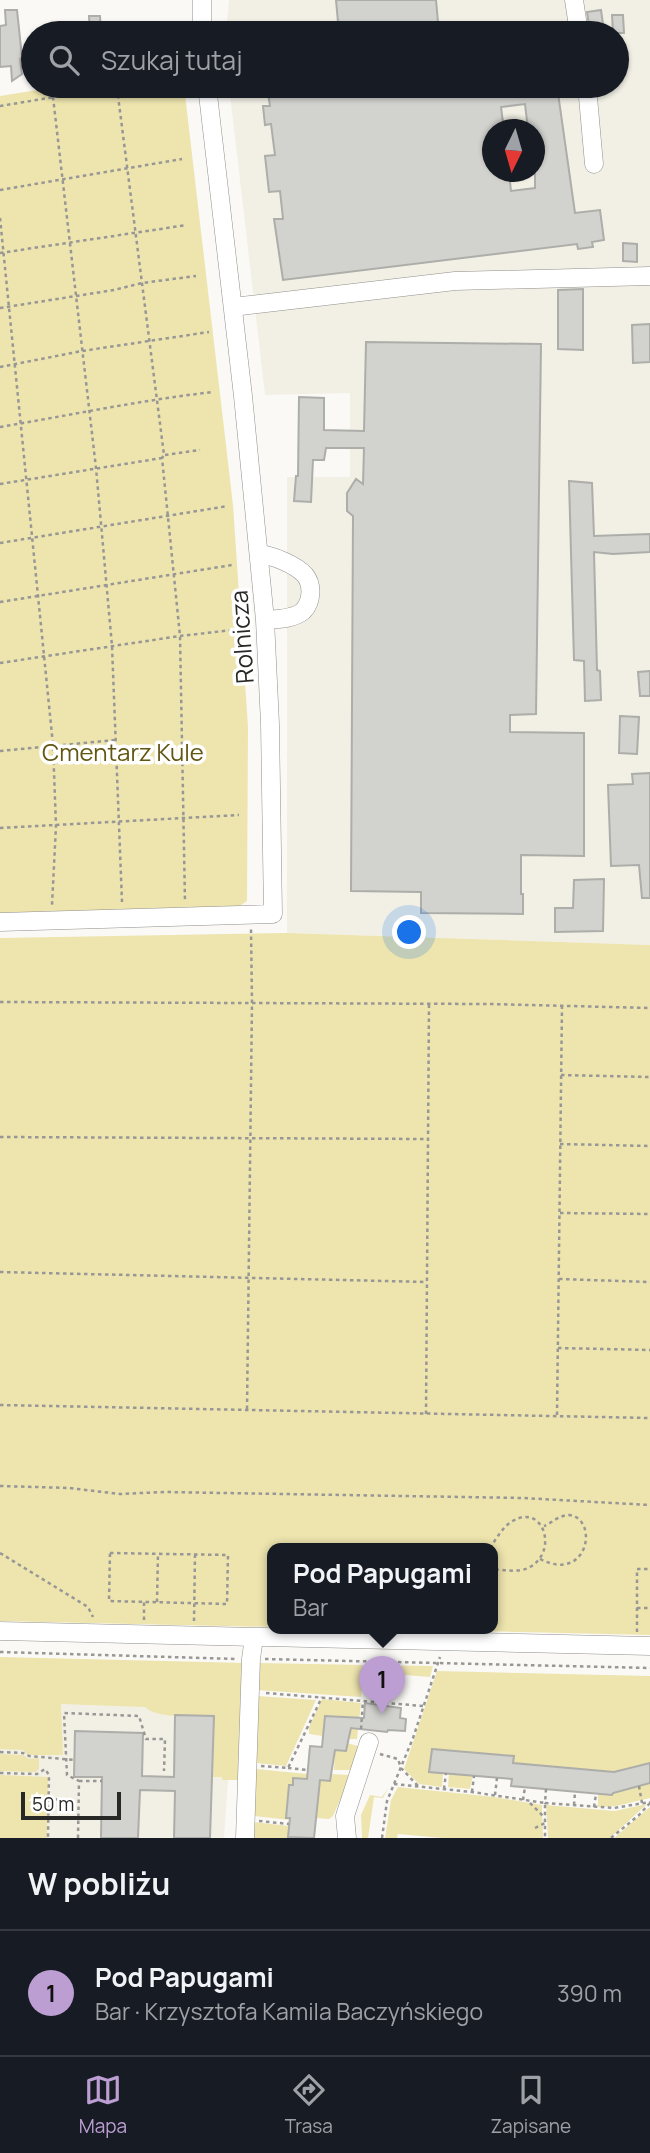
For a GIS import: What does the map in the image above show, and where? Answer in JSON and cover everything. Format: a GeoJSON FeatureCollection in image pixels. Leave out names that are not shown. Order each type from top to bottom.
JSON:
{"type":"FeatureCollection","features":[{"type":"Feature","properties":{"kind":"street"},"geometry":{"type":"LineString","coordinates":[[202,0],[202,21]]}},
{"type":"Feature","properties":{"kind":"street"},"geometry":{"type":"LineString","coordinates":[[574,0],[577,21]]}},
{"type":"Feature","properties":{"kind":"street","name":"Rolnicza"},"geometry":{"type":"LineString","coordinates":[[0,922],[273,915],[266,624],[208,98]]}},
{"type":"Feature","properties":{"kind":"street"},"geometry":{"type":"LineString","coordinates":[[588,98],[594,164]]}},
{"type":"Feature","properties":{"kind":"street"},"geometry":{"type":"LineString","coordinates":[[233,307],[456,281],[650,276]]}},
{"type":"Feature","properties":{"kind":"street"},"geometry":{"type":"LineString","coordinates":[[259,554],[271,555],[305,575],[310,587],[310,600],[302,612],[266,624]]}},
{"type":"Feature","properties":{"kind":"street"},"geometry":{"type":"LineString","coordinates":[[0,1631],[650,1646]]}},
{"type":"Feature","properties":{"kind":"street"},"geometry":{"type":"LineString","coordinates":[[245,1829],[254,1637]]}},
{"type":"Feature","properties":{"kind":"street"},"geometry":{"type":"LineString","coordinates":[[346,1838],[345,1816],[369,1742]]}},
{"type":"Feature","properties":{"kind":"path"},"geometry":{"type":"LineString","coordinates":[[0,106],[47,98]]}},
{"type":"Feature","properties":{"kind":"path"},"geometry":{"type":"LineString","coordinates":[[53,98],[102,525],[112,646],[122,902]]}},
{"type":"Feature","properties":{"kind":"path"},"geometry":{"type":"LineString","coordinates":[[118,98],[157,398],[175,573],[180,636],[185,905]]}},
{"type":"Feature","properties":{"kind":"path"},"geometry":{"type":"LineString","coordinates":[[0,190],[182,159]]}},
{"type":"Feature","properties":{"kind":"path"},"geometry":{"type":"LineString","coordinates":[[0,218],[53,745],[56,825],[52,905]]}},
{"type":"Feature","properties":{"kind":"path"},"geometry":{"type":"LineString","coordinates":[[2,253],[187,225]]}},
{"type":"Feature","properties":{"kind":"path"},"geometry":{"type":"LineString","coordinates":[[0,308],[196,276]]}},
{"type":"Feature","properties":{"kind":"path"},"geometry":{"type":"LineString","coordinates":[[0,367],[82,351],[209,332]]}},
{"type":"Feature","properties":{"kind":"path"},"geometry":{"type":"LineString","coordinates":[[0,427],[157,398],[213,392]]}},
{"type":"Feature","properties":{"kind":"path"},"geometry":{"type":"LineString","coordinates":[[0,484],[200,450]]}},
{"type":"Feature","properties":{"kind":"path"},"geometry":{"type":"LineString","coordinates":[[0,543],[228,506]]}},
{"type":"Feature","properties":{"kind":"path"},"geometry":{"type":"LineString","coordinates":[[0,602],[232,565]]}},
{"type":"Feature","properties":{"kind":"path"},"geometry":{"type":"LineString","coordinates":[[0,663],[266,624]]}},
{"type":"Feature","properties":{"kind":"path"},"geometry":{"type":"LineString","coordinates":[[0,751],[115,740]]}},
{"type":"Feature","properties":{"kind":"path"},"geometry":{"type":"LineString","coordinates":[[0,828],[239,815]]}},
{"type":"Feature","properties":{"kind":"path"},"geometry":{"type":"LineString","coordinates":[[247,1410],[252,1003],[250,916]]}},
{"type":"Feature","properties":{"kind":"path"},"geometry":{"type":"LineString","coordinates":[[0,1002],[429,1003],[650,1008]]}},
{"type":"Feature","properties":{"kind":"path"},"geometry":{"type":"LineString","coordinates":[[426,1413],[429,1003]]}},
{"type":"Feature","properties":{"kind":"path"},"geometry":{"type":"LineString","coordinates":[[557,1416],[562,1006]]}},
{"type":"Feature","properties":{"kind":"path"},"geometry":{"type":"LineString","coordinates":[[561,1075],[650,1077]]}},
{"type":"Feature","properties":{"kind":"path"},"geometry":{"type":"LineString","coordinates":[[0,1138],[428,1139]]}},
{"type":"Feature","properties":{"kind":"path"},"geometry":{"type":"LineString","coordinates":[[561,1144],[650,1146]]}},
{"type":"Feature","properties":{"kind":"path"},"geometry":{"type":"LineString","coordinates":[[560,1213],[650,1214]]}},
{"type":"Feature","properties":{"kind":"path"},"geometry":{"type":"LineString","coordinates":[[0,1272],[427,1282]]}},
{"type":"Feature","properties":{"kind":"path"},"geometry":{"type":"LineString","coordinates":[[559,1279],[650,1282]]}},
{"type":"Feature","properties":{"kind":"path"},"geometry":{"type":"LineString","coordinates":[[558,1348],[650,1350]]}},
{"type":"Feature","properties":{"kind":"path"},"geometry":{"type":"LineString","coordinates":[[0,1405],[650,1418]]}},
{"type":"Feature","properties":{"kind":"path"},"geometry":{"type":"LineString","coordinates":[[0,1486],[69,1488],[120,1494],[164,1492],[523,1498],[650,1504]]}},
{"type":"Feature","properties":{"kind":"path"},"geometry":{"type":"LineString","coordinates":[[540,1559],[556,1566],[573,1563],[586,1541],[585,1530],[580,1521],[571,1516],[559,1517],[542,1527]]}},
{"type":"Feature","properties":{"kind":"path"},"geometry":{"type":"LineString","coordinates":[[493,1543],[504,1527],[513,1520],[529,1518],[542,1527],[546,1542],[540,1559],[531,1567],[522,1570],[498,1569]]}},
{"type":"Feature","properties":{"kind":"path"},"geometry":{"type":"LineString","coordinates":[[0,1553],[88,1607],[101,1633]]}},
{"type":"Feature","properties":{"kind":"path"},"geometry":{"type":"LineString","coordinates":[[110,1553],[158,1554],[228,1555],[227,1604],[109,1601],[110,1553]]}},
{"type":"Feature","properties":{"kind":"path"},"geometry":{"type":"LineString","coordinates":[[157,1602],[158,1554]]}},
{"type":"Feature","properties":{"kind":"path"},"geometry":{"type":"LineString","coordinates":[[194,1620],[195,1555]]}},
{"type":"Feature","properties":{"kind":"path"},"geometry":{"type":"LineString","coordinates":[[637,1629],[637,1569],[650,1569]]}},
{"type":"Feature","properties":{"kind":"path"},"geometry":{"type":"LineString","coordinates":[[144,1602],[144,1619]]}},
{"type":"Feature","properties":{"kind":"path"},"geometry":{"type":"LineString","coordinates":[[637,1608],[650,1608]]}},
{"type":"Feature","properties":{"kind":"path"},"geometry":{"type":"LineString","coordinates":[[382,1838],[387,1801],[446,1641]]}},
{"type":"Feature","properties":{"kind":"path"},"geometry":{"type":"LineString","coordinates":[[0,1652],[650,1668]]}},
{"type":"Feature","properties":{"kind":"path"},"geometry":{"type":"LineString","coordinates":[[250,1692],[423,1706]]}},
{"type":"Feature","properties":{"kind":"path"},"geometry":{"type":"LineString","coordinates":[[288,1768],[321,1697]]}},
{"type":"Feature","properties":{"kind":"path"},"geometry":{"type":"LineString","coordinates":[[363,1701],[360,1741],[369,1742]]}},
{"type":"Feature","properties":{"kind":"path"},"geometry":{"type":"LineString","coordinates":[[102,1781],[79,1782],[67,1775],[64,1713],[139,1716],[146,1739],[166,1739],[164,1771]]}},
{"type":"Feature","properties":{"kind":"path"},"geometry":{"type":"LineString","coordinates":[[0,1752],[23,1752],[29,1756],[75,1760]]}},
{"type":"Feature","properties":{"kind":"path"},"geometry":{"type":"LineString","coordinates":[[398,1759],[401,1768],[418,1786]]}},
{"type":"Feature","properties":{"kind":"path"},"geometry":{"type":"LineString","coordinates":[[248,1765],[307,1770]]}},
{"type":"Feature","properties":{"kind":"path"},"geometry":{"type":"LineString","coordinates":[[0,1773],[37,1774],[45,1769],[49,1775],[48,1838]]}},
{"type":"Feature","properties":{"kind":"path"},"geometry":{"type":"LineString","coordinates":[[444,1789],[446,1773]]}},
{"type":"Feature","properties":{"kind":"path"},"geometry":{"type":"LineString","coordinates":[[472,1792],[474,1776]]}},
{"type":"Feature","properties":{"kind":"path"},"geometry":{"type":"LineString","coordinates":[[495,1795],[497,1778]]}},
{"type":"Feature","properties":{"kind":"path"},"geometry":{"type":"LineString","coordinates":[[78,1838],[79,1782]]}},
{"type":"Feature","properties":{"kind":"path"},"geometry":{"type":"LineString","coordinates":[[394,1784],[594,1807],[614,1808],[650,1802]]}},
{"type":"Feature","properties":{"kind":"path"},"geometry":{"type":"LineString","coordinates":[[639,1786],[642,1803]]}},
{"type":"Feature","properties":{"kind":"path"},"geometry":{"type":"LineString","coordinates":[[523,1800],[524,1787]]}},
{"type":"Feature","properties":{"kind":"path"},"geometry":{"type":"LineString","coordinates":[[546,1789],[546,1838]]}},
{"type":"Feature","properties":{"kind":"path"},"geometry":{"type":"LineString","coordinates":[[574,1805],[575,1792]]}},
{"type":"Feature","properties":{"kind":"path"},"geometry":{"type":"LineString","coordinates":[[594,1807],[596,1794]]}},
{"type":"Feature","properties":{"kind":"path"},"geometry":{"type":"LineString","coordinates":[[49,1799],[79,1800]]}},
{"type":"Feature","properties":{"kind":"path"},"geometry":{"type":"LineString","coordinates":[[528,1801],[545,1821]]}},
{"type":"Feature","properties":{"kind":"path"},"geometry":{"type":"LineString","coordinates":[[611,1838],[650,1802]]}},
{"type":"Feature","properties":{"kind":"path"},"geometry":{"type":"LineString","coordinates":[[535,1828],[545,1821]]}},
{"type":"Feature","properties":{"kind":"path"},"geometry":{"type":"LineString","coordinates":[[245,1829],[289,1824]]}},
{"type":"Feature","properties":{"kind":"shaded area"},"geometry":{"type":"Polygon","coordinates":[[[229,0],[650,0],[650,945],[287,933],[287,477],[350,477],[350,393],[265,395],[230,98],[629,98],[629,21],[227,21],[229,0]]]}},
{"type":"Feature","properties":{"kind":"shaded area"},"geometry":{"type":"Polygon","coordinates":[[[0,1680],[235,1684],[224,1838],[0,1838],[0,1680]]]}},
{"type":"Feature","properties":{"kind":"green space","name":"Cmentarz Kule"},"geometry":{"type":"Polygon","coordinates":[[[21,93],[21,98],[185,98],[233,505],[248,727],[247,901],[238,907],[0,915],[0,96],[21,93]]]}},
{"type":"Feature","properties":{"kind":"green space"},"geometry":{"type":"Polygon","coordinates":[[[287,933],[650,945],[650,1635],[498,1632],[498,1543],[267,1543],[267,1627],[0,1621],[0,938],[287,933]]]}},
{"type":"Feature","properties":{"kind":"green space"},"geometry":{"type":"Polygon","coordinates":[[[0,1657],[245,1663],[240,1780],[213,1777],[214,1717],[167,1715],[145,1707],[61,1704],[63,1755],[28,1755],[23,1750],[0,1749],[0,1657]]]}},
{"type":"Feature","properties":{"kind":"green space"},"geometry":{"type":"Polygon","coordinates":[[[258,1663],[363,1665],[361,1697],[257,1690],[258,1663]]]}},
{"type":"Feature","properties":{"kind":"green space"},"geometry":{"type":"Polygon","coordinates":[[[369,1665],[433,1666],[430,1677],[368,1672],[369,1665]]]}},
{"type":"Feature","properties":{"kind":"green space"},"geometry":{"type":"Polygon","coordinates":[[[437,1671],[650,1676],[650,1763],[614,1772],[513,1763],[514,1757],[432,1749],[429,1771],[443,1773],[442,1787],[419,1784],[404,1769],[437,1671]]]}},
{"type":"Feature","properties":{"kind":"green space"},"geometry":{"type":"Polygon","coordinates":[[[257,1696],[316,1700],[286,1766],[256,1763],[257,1696]]]}},
{"type":"Feature","properties":{"kind":"green space"},"geometry":{"type":"Polygon","coordinates":[[[322,1699],[361,1703],[357,1739],[350,1739],[351,1717],[325,1716],[323,1736],[309,1734],[309,1727],[322,1699]]]}},
{"type":"Feature","properties":{"kind":"green space"},"geometry":{"type":"Polygon","coordinates":[[[347,1743],[358,1746],[352,1770],[334,1770],[335,1750],[347,1743]]]}},
{"type":"Feature","properties":{"kind":"green space"},"geometry":{"type":"Polygon","coordinates":[[[0,1754],[39,1758],[39,1769],[35,1772],[0,1771],[0,1754]]]}},
{"type":"Feature","properties":{"kind":"green space"},"geometry":{"type":"Polygon","coordinates":[[[256,1769],[307,1774],[307,1779],[293,1778],[293,1785],[289,1786],[286,1817],[290,1820],[254,1816],[256,1769]]]}},
{"type":"Feature","properties":{"kind":"green space"},"geometry":{"type":"Polygon","coordinates":[[[449,1773],[473,1775],[470,1789],[448,1787],[449,1773]]]}},
{"type":"Feature","properties":{"kind":"green space"},"geometry":{"type":"Polygon","coordinates":[[[331,1774],[350,1777],[333,1816],[329,1819],[316,1818],[320,1780],[330,1781],[331,1774]]]}},
{"type":"Feature","properties":{"kind":"green space"},"geometry":{"type":"Polygon","coordinates":[[[0,1775],[48,1777],[47,1838],[0,1838],[0,1775]]]}},
{"type":"Feature","properties":{"kind":"green space"},"geometry":{"type":"Polygon","coordinates":[[[650,1783],[650,1798],[598,1807],[598,1794],[612,1795],[613,1786],[650,1783]]]}},
{"type":"Feature","properties":{"kind":"green space"},"geometry":{"type":"Polygon","coordinates":[[[398,1787],[542,1805],[543,1838],[442,1838],[398,1834],[397,1838],[385,1838],[391,1800],[398,1787]]]}},
{"type":"Feature","properties":{"kind":"green space"},"geometry":{"type":"Polygon","coordinates":[[[388,1788],[383,1798],[374,1797],[368,1838],[362,1838],[361,1815],[370,1795],[382,1797],[388,1788]]]}},
{"type":"Feature","properties":{"kind":"green space"},"geometry":{"type":"Polygon","coordinates":[[[647,1804],[610,1838],[548,1838],[546,1805],[615,1811],[647,1804]]]}},
{"type":"Feature","properties":{"kind":"green space"},"geometry":{"type":"Polygon","coordinates":[[[650,1807],[650,1838],[614,1838],[650,1807]]]}},
{"type":"Feature","properties":{"kind":"green space"},"geometry":{"type":"Polygon","coordinates":[[[253,1822],[289,1826],[288,1836],[298,1838],[252,1838],[253,1822]]]}},
{"type":"Feature","properties":{"kind":"building"},"geometry":{"type":"Polygon","coordinates":[[[336,0],[436,0],[438,21],[338,21],[336,0]]]}},
{"type":"Feature","properties":{"kind":"building"},"geometry":{"type":"Polygon","coordinates":[[[5,10],[17,10],[21,75],[12,81],[11,66],[0,67],[0,26],[6,25],[5,10]]]}},
{"type":"Feature","properties":{"kind":"building"},"geometry":{"type":"Polygon","coordinates":[[[601,10],[603,21],[588,21],[587,12],[601,10]]]}},
{"type":"Feature","properties":{"kind":"building"},"geometry":{"type":"Polygon","coordinates":[[[612,15],[623,15],[623,21],[612,21],[612,15]]]}},
{"type":"Feature","properties":{"kind":"building"},"geometry":{"type":"Polygon","coordinates":[[[89,16],[100,16],[100,21],[89,21],[89,16]]]}},
{"type":"Feature","properties":{"kind":"building"},"geometry":{"type":"Polygon","coordinates":[[[269,98],[559,98],[575,213],[600,210],[604,240],[592,242],[593,247],[578,249],[577,244],[283,280],[274,219],[283,219],[280,191],[269,192],[265,156],[275,155],[271,124],[265,125],[263,106],[270,106],[269,98]]]}},
{"type":"Feature","properties":{"kind":"building"},"geometry":{"type":"Polygon","coordinates":[[[623,243],[637,244],[637,262],[623,261],[623,243]]]}},
{"type":"Feature","properties":{"kind":"building"},"geometry":{"type":"Polygon","coordinates":[[[583,289],[583,350],[558,349],[558,290],[583,289]]]}},
{"type":"Feature","properties":{"kind":"building"},"geometry":{"type":"Polygon","coordinates":[[[650,324],[650,362],[633,363],[632,325],[650,324]]]}},
{"type":"Feature","properties":{"kind":"building"},"geometry":{"type":"Polygon","coordinates":[[[366,342],[541,344],[536,714],[510,715],[510,732],[584,733],[584,856],[521,855],[523,914],[421,913],[421,892],[351,891],[353,516],[347,511],[347,493],[356,479],[363,484],[364,448],[326,448],[324,460],[313,460],[311,502],[294,501],[298,476],[299,397],[324,398],[324,430],[364,431],[366,342]]]}},
{"type":"Feature","properties":{"kind":"building"},"geometry":{"type":"Polygon","coordinates":[[[569,481],[592,483],[594,536],[650,534],[650,552],[594,552],[597,670],[600,671],[601,700],[585,701],[584,661],[574,660],[569,481]]]}},
{"type":"Feature","properties":{"kind":"building"},"geometry":{"type":"Polygon","coordinates":[[[650,671],[650,696],[640,696],[638,672],[650,671]]]}},
{"type":"Feature","properties":{"kind":"building"},"geometry":{"type":"Polygon","coordinates":[[[620,716],[639,717],[637,754],[619,753],[620,716]]]}},
{"type":"Feature","properties":{"kind":"building"},"geometry":{"type":"Polygon","coordinates":[[[650,773],[650,898],[642,898],[639,865],[611,866],[608,785],[633,784],[632,774],[650,773]]]}},
{"type":"Feature","properties":{"kind":"building"},"geometry":{"type":"Polygon","coordinates":[[[604,879],[603,931],[555,932],[555,908],[573,908],[574,880],[604,879]]]}},
{"type":"Feature","properties":{"kind":"building"},"geometry":{"type":"Polygon","coordinates":[[[365,1703],[401,1708],[400,1718],[406,1719],[405,1731],[351,1728],[346,1751],[335,1750],[330,1781],[320,1780],[314,1838],[288,1837],[290,1818],[286,1818],[289,1785],[293,1785],[293,1778],[307,1779],[310,1746],[322,1747],[325,1716],[364,1718],[365,1703]]]}},
{"type":"Feature","properties":{"kind":"building"},"geometry":{"type":"Polygon","coordinates":[[[175,1715],[214,1716],[210,1838],[174,1838],[175,1791],[140,1790],[138,1838],[101,1838],[102,1777],[74,1777],[75,1731],[143,1733],[142,1776],[174,1777],[175,1715]]]}},
{"type":"Feature","properties":{"kind":"building"},"geometry":{"type":"Polygon","coordinates":[[[432,1749],[514,1756],[513,1763],[614,1772],[650,1763],[650,1783],[612,1795],[511,1786],[512,1779],[429,1772],[432,1749]]]}},
{"type":"Feature","properties":{"kind":"place","name":"Pod Papugami"},"geometry":{"type":"Point","coordinates":[382,1714]}}]}
